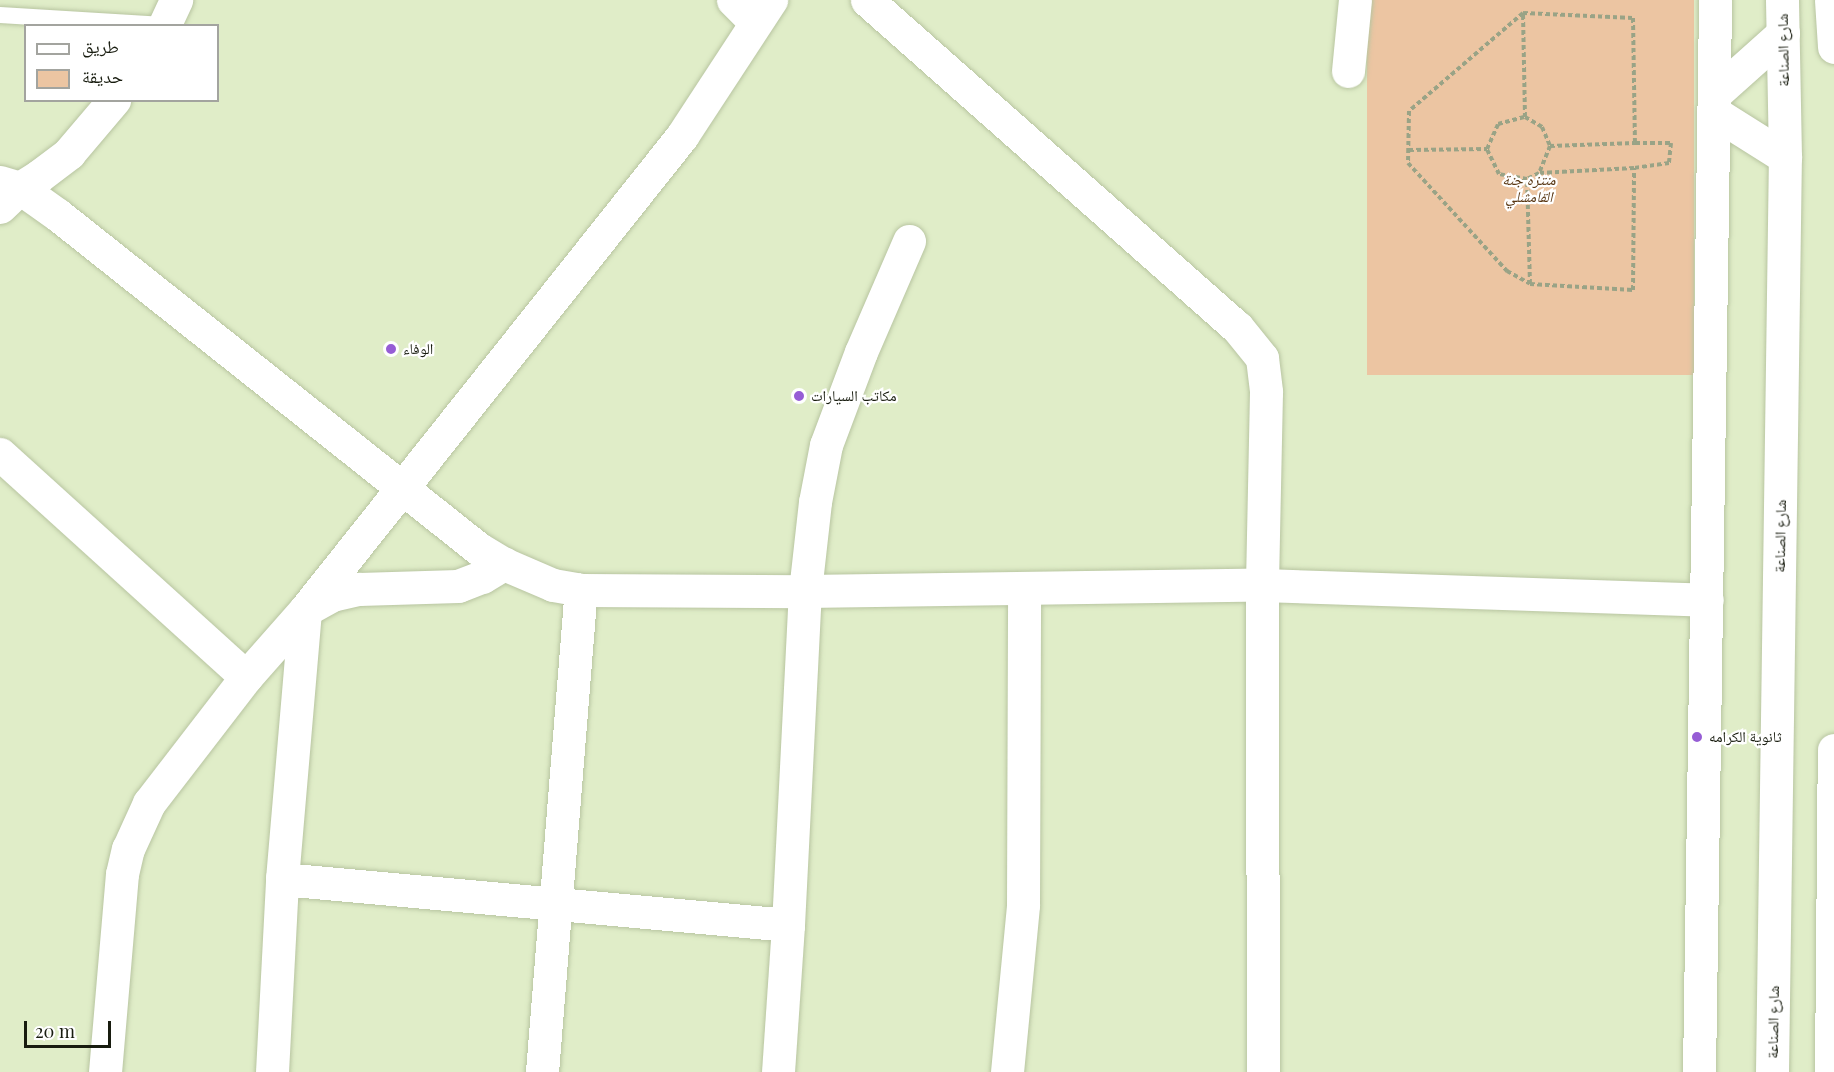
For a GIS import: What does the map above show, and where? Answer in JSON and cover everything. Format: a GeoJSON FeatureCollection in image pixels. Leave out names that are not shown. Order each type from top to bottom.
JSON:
{"type":"FeatureCollection","features":[{"type":"Feature","properties":{"kind":"street"},"geometry":{"type":"LineString","coordinates":[[867,0],[1237,327],[1262,358],[1266,392],[1263,585],[1263,1072]]}},
{"type":"Feature","properties":{"kind":"street"},"geometry":{"type":"LineString","coordinates":[[1348,71],[1355,0]]}},
{"type":"Feature","properties":{"kind":"street"},"geometry":{"type":"LineString","coordinates":[[1699,1072],[1715,0]]}},
{"type":"Feature","properties":{"kind":"street","name":"شارع الصناعة"},"geometry":{"type":"LineString","coordinates":[[1772,1072],[1785,157],[1782,0]]}},
{"type":"Feature","properties":{"kind":"street"},"geometry":{"type":"LineString","coordinates":[[1831,0],[1834,47]]}},
{"type":"Feature","properties":{"kind":"street"},"geometry":{"type":"LineString","coordinates":[[105,1072],[122,874],[128,849],[149,803],[246,677],[305,610],[682,136],[753,7]]}},
{"type":"Feature","properties":{"kind":"street"},"geometry":{"type":"LineString","coordinates":[[1715,103],[1783,33]]}},
{"type":"Feature","properties":{"kind":"street"},"geometry":{"type":"LineString","coordinates":[[7,192],[39,176],[69,153],[112,102]]}},
{"type":"Feature","properties":{"kind":"street"},"geometry":{"type":"LineString","coordinates":[[1715,103],[1785,157]]}},
{"type":"Feature","properties":{"kind":"street"},"geometry":{"type":"LineString","coordinates":[[7,192],[58,214],[479,549],[504,564],[553,585],[581,590],[805,591],[1024,590],[1263,585],[1707,600]]}},
{"type":"Feature","properties":{"kind":"street"},"geometry":{"type":"LineString","coordinates":[[778,1072],[805,591],[815,502],[826,446],[861,352],[909,241]]}},
{"type":"Feature","properties":{"kind":"street"},"geometry":{"type":"LineString","coordinates":[[0,454],[246,677]]}},
{"type":"Feature","properties":{"kind":"street"},"geometry":{"type":"LineString","coordinates":[[305,610],[325,598],[345,591],[458,586],[482,577],[504,564]]}},
{"type":"Feature","properties":{"kind":"street"},"geometry":{"type":"LineString","coordinates":[[542,1072],[581,590]]}},
{"type":"Feature","properties":{"kind":"street"},"geometry":{"type":"LineString","coordinates":[[1008,1072],[1023,905],[1024,590]]}},
{"type":"Feature","properties":{"kind":"street"},"geometry":{"type":"LineString","coordinates":[[272,1072],[282,879],[305,610]]}},
{"type":"Feature","properties":{"kind":"street"},"geometry":{"type":"LineString","coordinates":[[1831,1072],[1834,750]]}},
{"type":"Feature","properties":{"kind":"street"},"geometry":{"type":"LineString","coordinates":[[282,879],[788,925]]}},
{"type":"Feature","properties":{"kind":"lane"},"geometry":{"type":"LineString","coordinates":[[0,15],[168,17]]}},
{"type":"Feature","properties":{"kind":"path"},"geometry":{"type":"LineString","coordinates":[[1523,13],[1525,117]]}},
{"type":"Feature","properties":{"kind":"path"},"geometry":{"type":"LineString","coordinates":[[1634,168],[1633,290],[1530,284],[1507,271],[1408,163],[1409,111],[1523,13],[1633,18],[1635,143]]}},
{"type":"Feature","properties":{"kind":"path"},"geometry":{"type":"LineString","coordinates":[[1539,172],[1550,146],[1542,127],[1525,117],[1498,124],[1487,150],[1499,174],[1527,179],[1539,172],[1634,168],[1669,163],[1671,142],[1550,146]]}},
{"type":"Feature","properties":{"kind":"path"},"geometry":{"type":"LineString","coordinates":[[1408,150],[1487,150]]}},
{"type":"Feature","properties":{"kind":"path"},"geometry":{"type":"LineString","coordinates":[[1527,179],[1530,284]]}},
{"type":"Feature","properties":{"kind":"green space","name":"منتزه جنة القامشلي"},"geometry":{"type":"Polygon","coordinates":[[[1367,0],[1694,0],[1694,375],[1367,375],[1367,0]]]}},
{"type":"Feature","properties":{"kind":"place","name":"الوفاء"},"geometry":{"type":"Point","coordinates":[391,349]}},
{"type":"Feature","properties":{"kind":"place","name":"مكاتب السيارات"},"geometry":{"type":"Point","coordinates":[799,396]}},
{"type":"Feature","properties":{"kind":"place","name":"ثانوية الكرامه"},"geometry":{"type":"Point","coordinates":[1697,737]}}]}
